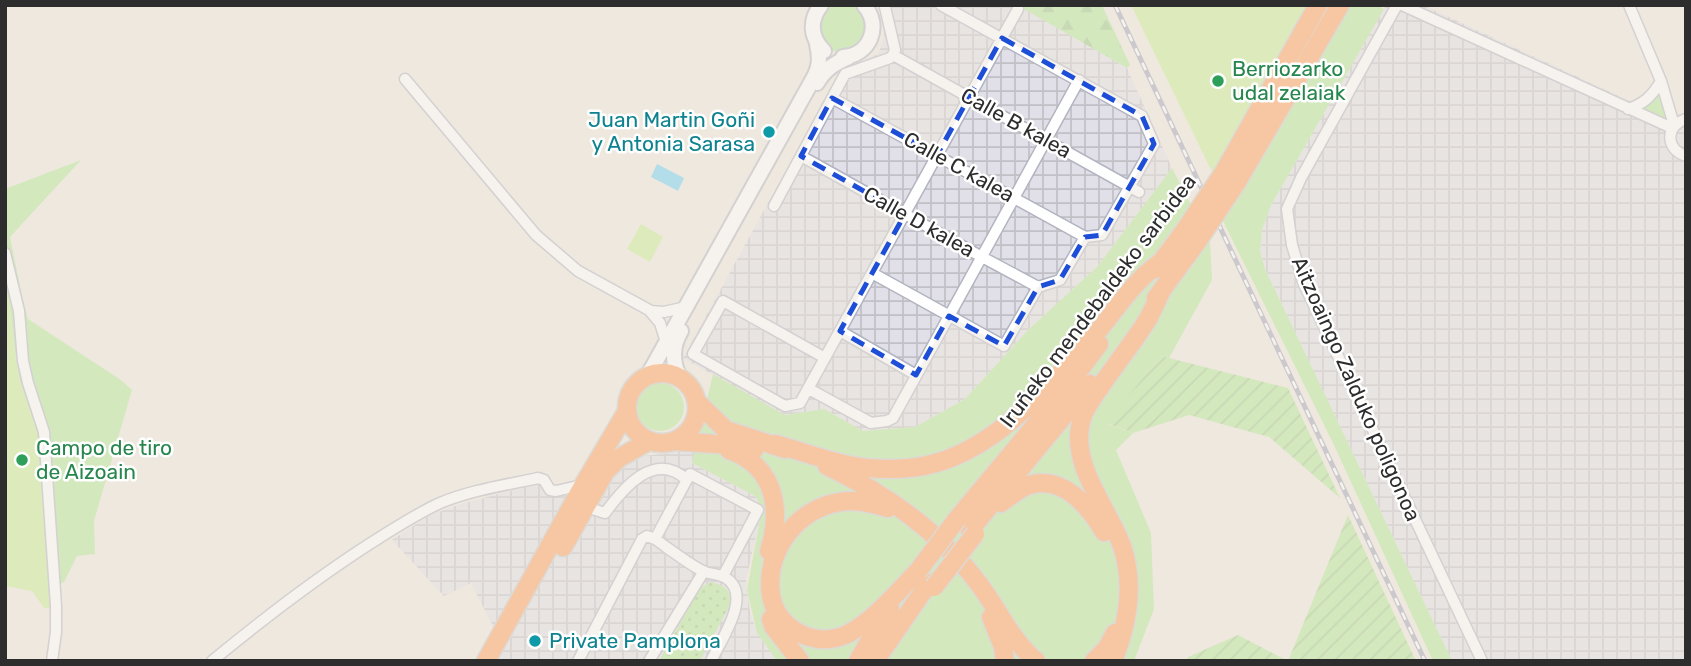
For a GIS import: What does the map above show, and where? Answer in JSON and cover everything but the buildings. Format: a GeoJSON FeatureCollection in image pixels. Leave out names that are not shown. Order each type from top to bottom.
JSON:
{"type":"FeatureCollection","features":[{"type":"Feature","properties":{"kind":"highway","name":"Iruñeko mendebaldeko sarbidea"},"geometry":{"type":"LineString","coordinates":[[1230,177],[1317,7]]}},
{"type":"Feature","properties":{"kind":"highway","name":"Iruñeko mendebaldeko sarbidea"},"geometry":{"type":"LineString","coordinates":[[927,581],[970,526],[1074,405],[1162,290],[1191,236],[1336,12]]}},
{"type":"Feature","properties":{"kind":"highway","name":"Iruñeko mendebaldeko sarbidea"},"geometry":{"type":"LineString","coordinates":[[970,526],[1062,393],[1163,260],[1191,236]]}},
{"type":"Feature","properties":{"kind":"highway"},"geometry":{"type":"LineString","coordinates":[[697,402],[726,430],[834,461],[866,467],[904,469],[934,464],[956,457],[979,445],[1018,415],[1101,326],[1139,280],[1163,260]]}},
{"type":"Feature","properties":{"kind":"highway"},"geometry":{"type":"LineString","coordinates":[[1113,661],[1126,622],[1129,601],[1128,573],[1122,547],[1090,482],[1082,457],[1081,422],[1092,400],[1147,320],[1162,290]]}},
{"type":"Feature","properties":{"kind":"highway"},"geometry":{"type":"LineString","coordinates":[[675,441],[693,426],[697,414],[693,391],[678,376],[666,373],[646,377],[632,391],[627,411],[634,429],[649,441],[742,446],[824,471],[860,491],[923,533],[950,558],[976,589],[1022,661]]}},
{"type":"Feature","properties":{"kind":"highway"},"geometry":{"type":"LineString","coordinates":[[486,661],[627,411]]}},
{"type":"Feature","properties":{"kind":"highway"},"geometry":{"type":"LineString","coordinates":[[500,661],[605,472],[619,458],[649,441]]}},
{"type":"Feature","properties":{"kind":"highway"},"geometry":{"type":"LineString","coordinates":[[713,444],[745,457],[760,470],[769,486],[775,503],[776,521],[762,584],[765,602],[773,626],[800,661]]}},
{"type":"Feature","properties":{"kind":"highway"},"geometry":{"type":"LineString","coordinates":[[775,444],[856,480],[891,501],[928,530],[954,553],[1025,651],[1036,661]]}},
{"type":"Feature","properties":{"kind":"highway"},"geometry":{"type":"LineString","coordinates":[[970,526],[1017,491],[1046,483],[1061,487],[1077,496],[1093,513],[1111,543],[1118,566],[1120,590],[1115,633],[1107,648],[1094,661]]}},
{"type":"Feature","properties":{"kind":"highway"},"geometry":{"type":"LineString","coordinates":[[888,509],[868,503],[841,501],[804,516],[788,531],[778,548],[771,571],[771,597],[779,616],[806,638],[824,640],[841,636],[927,581]]}},
{"type":"Feature","properties":{"kind":"highway"},"geometry":{"type":"LineString","coordinates":[[858,661],[881,621],[927,581]]}},
{"type":"Feature","properties":{"kind":"highway"},"geometry":{"type":"LineString","coordinates":[[875,661],[927,581]]}},
{"type":"Feature","properties":{"kind":"highway"},"geometry":{"type":"LineString","coordinates":[[887,661],[927,581]]}},
{"type":"Feature","properties":{"kind":"highway"},"geometry":{"type":"LineString","coordinates":[[976,589],[993,622],[1003,647],[1005,661]]}},
{"type":"Feature","properties":{"kind":"highway"},"geometry":{"type":"LineString","coordinates":[[1011,632],[1022,661]]}},
{"type":"Feature","properties":{"kind":"main road"},"geometry":{"type":"LineString","coordinates":[[646,377],[819,68],[820,58],[812,25],[821,5]]}},
{"type":"Feature","properties":{"kind":"main road"},"geometry":{"type":"LineString","coordinates":[[678,376],[674,351],[676,339],[820,77],[831,65],[855,54],[873,34],[872,18],[866,7]]}},
{"type":"Feature","properties":{"kind":"main road"},"geometry":{"type":"LineString","coordinates":[[817,44],[831,55],[840,57],[855,54]]}},
{"type":"Feature","properties":{"kind":"street"},"geometry":{"type":"LineString","coordinates":[[774,206],[845,74],[893,55],[895,50],[886,5]]}},
{"type":"Feature","properties":{"kind":"street"},"geometry":{"type":"LineString","coordinates":[[872,273],[1004,346],[1038,287],[1060,280],[1085,237],[1102,235],[1134,190],[1154,144],[1142,116],[941,5]]}},
{"type":"Feature","properties":{"kind":"street"},"geometry":{"type":"LineString","coordinates":[[1399,5],[1673,127]]}},
{"type":"Feature","properties":{"kind":"street","name":"Aitzoaingo Zalduko poligonoa"},"geometry":{"type":"LineString","coordinates":[[1399,5],[1301,178],[1287,209],[1288,221],[1303,282],[1482,661]]}},
{"type":"Feature","properties":{"kind":"street"},"geometry":{"type":"LineString","coordinates":[[1629,5],[1661,82],[1673,127]]}},
{"type":"Feature","properties":{"kind":"street"},"geometry":{"type":"LineString","coordinates":[[825,358],[723,301],[693,354],[785,406],[800,403],[809,389],[1018,9]]}},
{"type":"Feature","properties":{"kind":"street"},"geometry":{"type":"LineString","coordinates":[[873,34],[893,44]]}},
{"type":"Feature","properties":{"kind":"street"},"geometry":{"type":"LineString","coordinates":[[855,54],[883,60]]}},
{"type":"Feature","properties":{"kind":"street","name":"Calle B kalea"},"geometry":{"type":"LineString","coordinates":[[893,55],[1134,190]]}},
{"type":"Feature","properties":{"kind":"street"},"geometry":{"type":"LineString","coordinates":[[405,79],[544,242],[578,271],[649,310],[660,323],[666,342]]}},
{"type":"Feature","properties":{"kind":"street"},"geometry":{"type":"LineString","coordinates":[[809,389],[871,423],[892,418],[1079,80]]}},
{"type":"Feature","properties":{"kind":"street"},"geometry":{"type":"LineString","coordinates":[[1628,109],[1643,103],[1661,82]]}},
{"type":"Feature","properties":{"kind":"street","name":"Calle C kalea"},"geometry":{"type":"LineString","coordinates":[[832,98],[1085,237]]}},
{"type":"Feature","properties":{"kind":"street"},"geometry":{"type":"LineString","coordinates":[[1686,119],[1673,127],[1670,134],[1674,149],[1686,156]]}},
{"type":"Feature","properties":{"kind":"street","name":"Calle D kalea"},"geometry":{"type":"LineString","coordinates":[[801,156],[1038,287]]}},
{"type":"Feature","properties":{"kind":"street"},"geometry":{"type":"LineString","coordinates":[[5,253],[19,311],[23,362],[44,432],[56,606],[52,661]]}},
{"type":"Feature","properties":{"kind":"street"},"geometry":{"type":"LineString","coordinates":[[649,310],[664,312],[686,307]]}},
{"type":"Feature","properties":{"kind":"street"},"geometry":{"type":"LineString","coordinates":[[840,331],[916,376]]}},
{"type":"Feature","properties":{"kind":"street"},"geometry":{"type":"LineString","coordinates":[[586,507],[604,513],[629,483],[654,470],[668,470],[681,474],[687,480]]}},
{"type":"Feature","properties":{"kind":"street"},"geometry":{"type":"LineString","coordinates":[[654,539],[690,474],[758,510],[723,576]]}},
{"type":"Feature","properties":{"kind":"street"},"geometry":{"type":"LineString","coordinates":[[212,661],[346,559],[430,508],[454,498],[541,478],[550,490],[556,491],[584,484]]}},
{"type":"Feature","properties":{"kind":"street"},"geometry":{"type":"LineString","coordinates":[[578,661],[642,539],[647,536],[704,571],[730,580],[735,589],[737,609],[711,661]]}},
{"type":"Feature","properties":{"kind":"street"},"geometry":{"type":"LineString","coordinates":[[649,661],[704,571]]}},
{"type":"Feature","properties":{"kind":"highlighted area"},"geometry":{"type":"Polygon","coordinates":[[[1002,38],[1142,116],[1154,144],[1102,235],[1085,237],[1060,280],[1038,287],[1004,346],[949,316],[916,375],[840,331],[905,214],[801,156],[832,98],[937,155],[1002,38]]]}},
{"type":"Feature","properties":{"kind":"shaded area"},"geometry":{"type":"Polygon","coordinates":[[[879,5],[1018,5],[1127,68],[1172,168],[1097,267],[1028,330],[965,399],[915,427],[863,431],[824,409],[785,415],[683,358],[841,70],[878,54],[884,39],[879,5]]]}},
{"type":"Feature","properties":{"kind":"shaded area"},"geometry":{"type":"Polygon","coordinates":[[[1386,5],[1423,5],[1666,118],[1686,117],[1686,661],[1452,661],[1265,269],[1260,251],[1262,230],[1271,205],[1386,5]]]}},
{"type":"Feature","properties":{"kind":"shaded area"},"geometry":{"type":"Polygon","coordinates":[[[695,450],[692,463],[757,497],[760,519],[746,579],[747,590],[757,633],[777,661],[477,661],[494,628],[471,583],[444,596],[392,540],[430,515],[461,504],[540,483],[553,489],[613,473],[643,456],[695,450]]]}},
{"type":"Feature","properties":{"kind":"green space"},"geometry":{"type":"Polygon","coordinates":[[[829,5],[859,5],[865,11],[866,40],[843,52],[833,51],[818,30],[823,10],[829,5]]]}},
{"type":"Feature","properties":{"kind":"green space"},"geometry":{"type":"Polygon","coordinates":[[[1017,5],[1102,5],[1130,65],[1127,68],[1017,5]]]}},
{"type":"Feature","properties":{"kind":"green space","name":"Berriozarko udal zelaiak"},"geometry":{"type":"Polygon","coordinates":[[[1131,5],[1310,5],[1212,172],[1131,5]]]}},
{"type":"Feature","properties":{"kind":"green space"},"geometry":{"type":"Polygon","coordinates":[[[1350,5],[1377,5],[1384,9],[1271,205],[1262,230],[1260,251],[1265,269],[1452,661],[1433,661],[1334,445],[1223,221],[1350,5]]]}},
{"type":"Feature","properties":{"kind":"green space"},"geometry":{"type":"Polygon","coordinates":[[[1659,95],[1667,117],[1662,118],[1644,109],[1659,95]]]}},
{"type":"Feature","properties":{"kind":"green space"},"geometry":{"type":"Polygon","coordinates":[[[81,160],[10,237],[22,296],[28,319],[132,390],[94,521],[95,554],[77,556],[64,582],[50,590],[37,433],[20,382],[5,288],[5,189],[81,160]]]}},
{"type":"Feature","properties":{"kind":"green space"},"geometry":{"type":"Polygon","coordinates":[[[1172,168],[1210,242],[1212,280],[1169,358],[1161,356],[1107,424],[1133,433],[1116,450],[1151,533],[1154,609],[1134,661],[777,661],[757,633],[747,590],[760,519],[757,497],[692,463],[713,374],[785,415],[824,409],[863,431],[915,427],[965,399],[1028,330],[1097,267],[1172,168]]]}},
{"type":"Feature","properties":{"kind":"green space"},"geometry":{"type":"Polygon","coordinates":[[[641,224],[663,237],[650,262],[627,249],[641,224]]]}},
{"type":"Feature","properties":{"kind":"green space","name":"Campo de tiro de Aizoain"},"geometry":{"type":"Polygon","coordinates":[[[5,288],[20,382],[37,433],[51,609],[44,608],[32,591],[5,586],[5,288]]]}},
{"type":"Feature","properties":{"kind":"green space"},"geometry":{"type":"Polygon","coordinates":[[[1161,356],[1288,388],[1340,498],[1269,437],[1189,415],[1133,433],[1106,423],[1161,356]]]}},
{"type":"Feature","properties":{"kind":"green space"},"geometry":{"type":"Polygon","coordinates":[[[660,383],[677,390],[684,407],[677,424],[660,431],[643,424],[636,407],[643,390],[660,383]]]}},
{"type":"Feature","properties":{"kind":"green space"},"geometry":{"type":"Polygon","coordinates":[[[1348,515],[1416,661],[1288,661],[1348,515]]]}},
{"type":"Feature","properties":{"kind":"green space"},"geometry":{"type":"Polygon","coordinates":[[[711,582],[726,589],[730,605],[700,661],[659,661],[700,588],[711,582]]]}},
{"type":"Feature","properties":{"kind":"green space"},"geometry":{"type":"Polygon","coordinates":[[[1238,635],[1288,661],[1186,661],[1188,657],[1238,635]]]}},
{"type":"Feature","properties":{"kind":"water"},"geometry":{"type":"Polygon","coordinates":[[[657,164],[684,178],[678,191],[651,177],[657,164]]]}},
{"type":"Feature","properties":{"kind":"railway"},"geometry":{"type":"LineString","coordinates":[[1115,5],[1425,661]]}},
{"type":"Feature","properties":{"kind":"place","name":"Berriozarko udal zelaiak"},"geometry":{"type":"Point","coordinates":[1218,81]}},
{"type":"Feature","properties":{"kind":"place","name":"Juan Martin Goñi y Antonia Sarasa"},"geometry":{"type":"Point","coordinates":[769,132]}},
{"type":"Feature","properties":{"kind":"place","name":"Campo de tiro de Aizoain"},"geometry":{"type":"Point","coordinates":[22,460]}},
{"type":"Feature","properties":{"kind":"place","name":"Private Pamplona"},"geometry":{"type":"Point","coordinates":[535,641]}}]}
